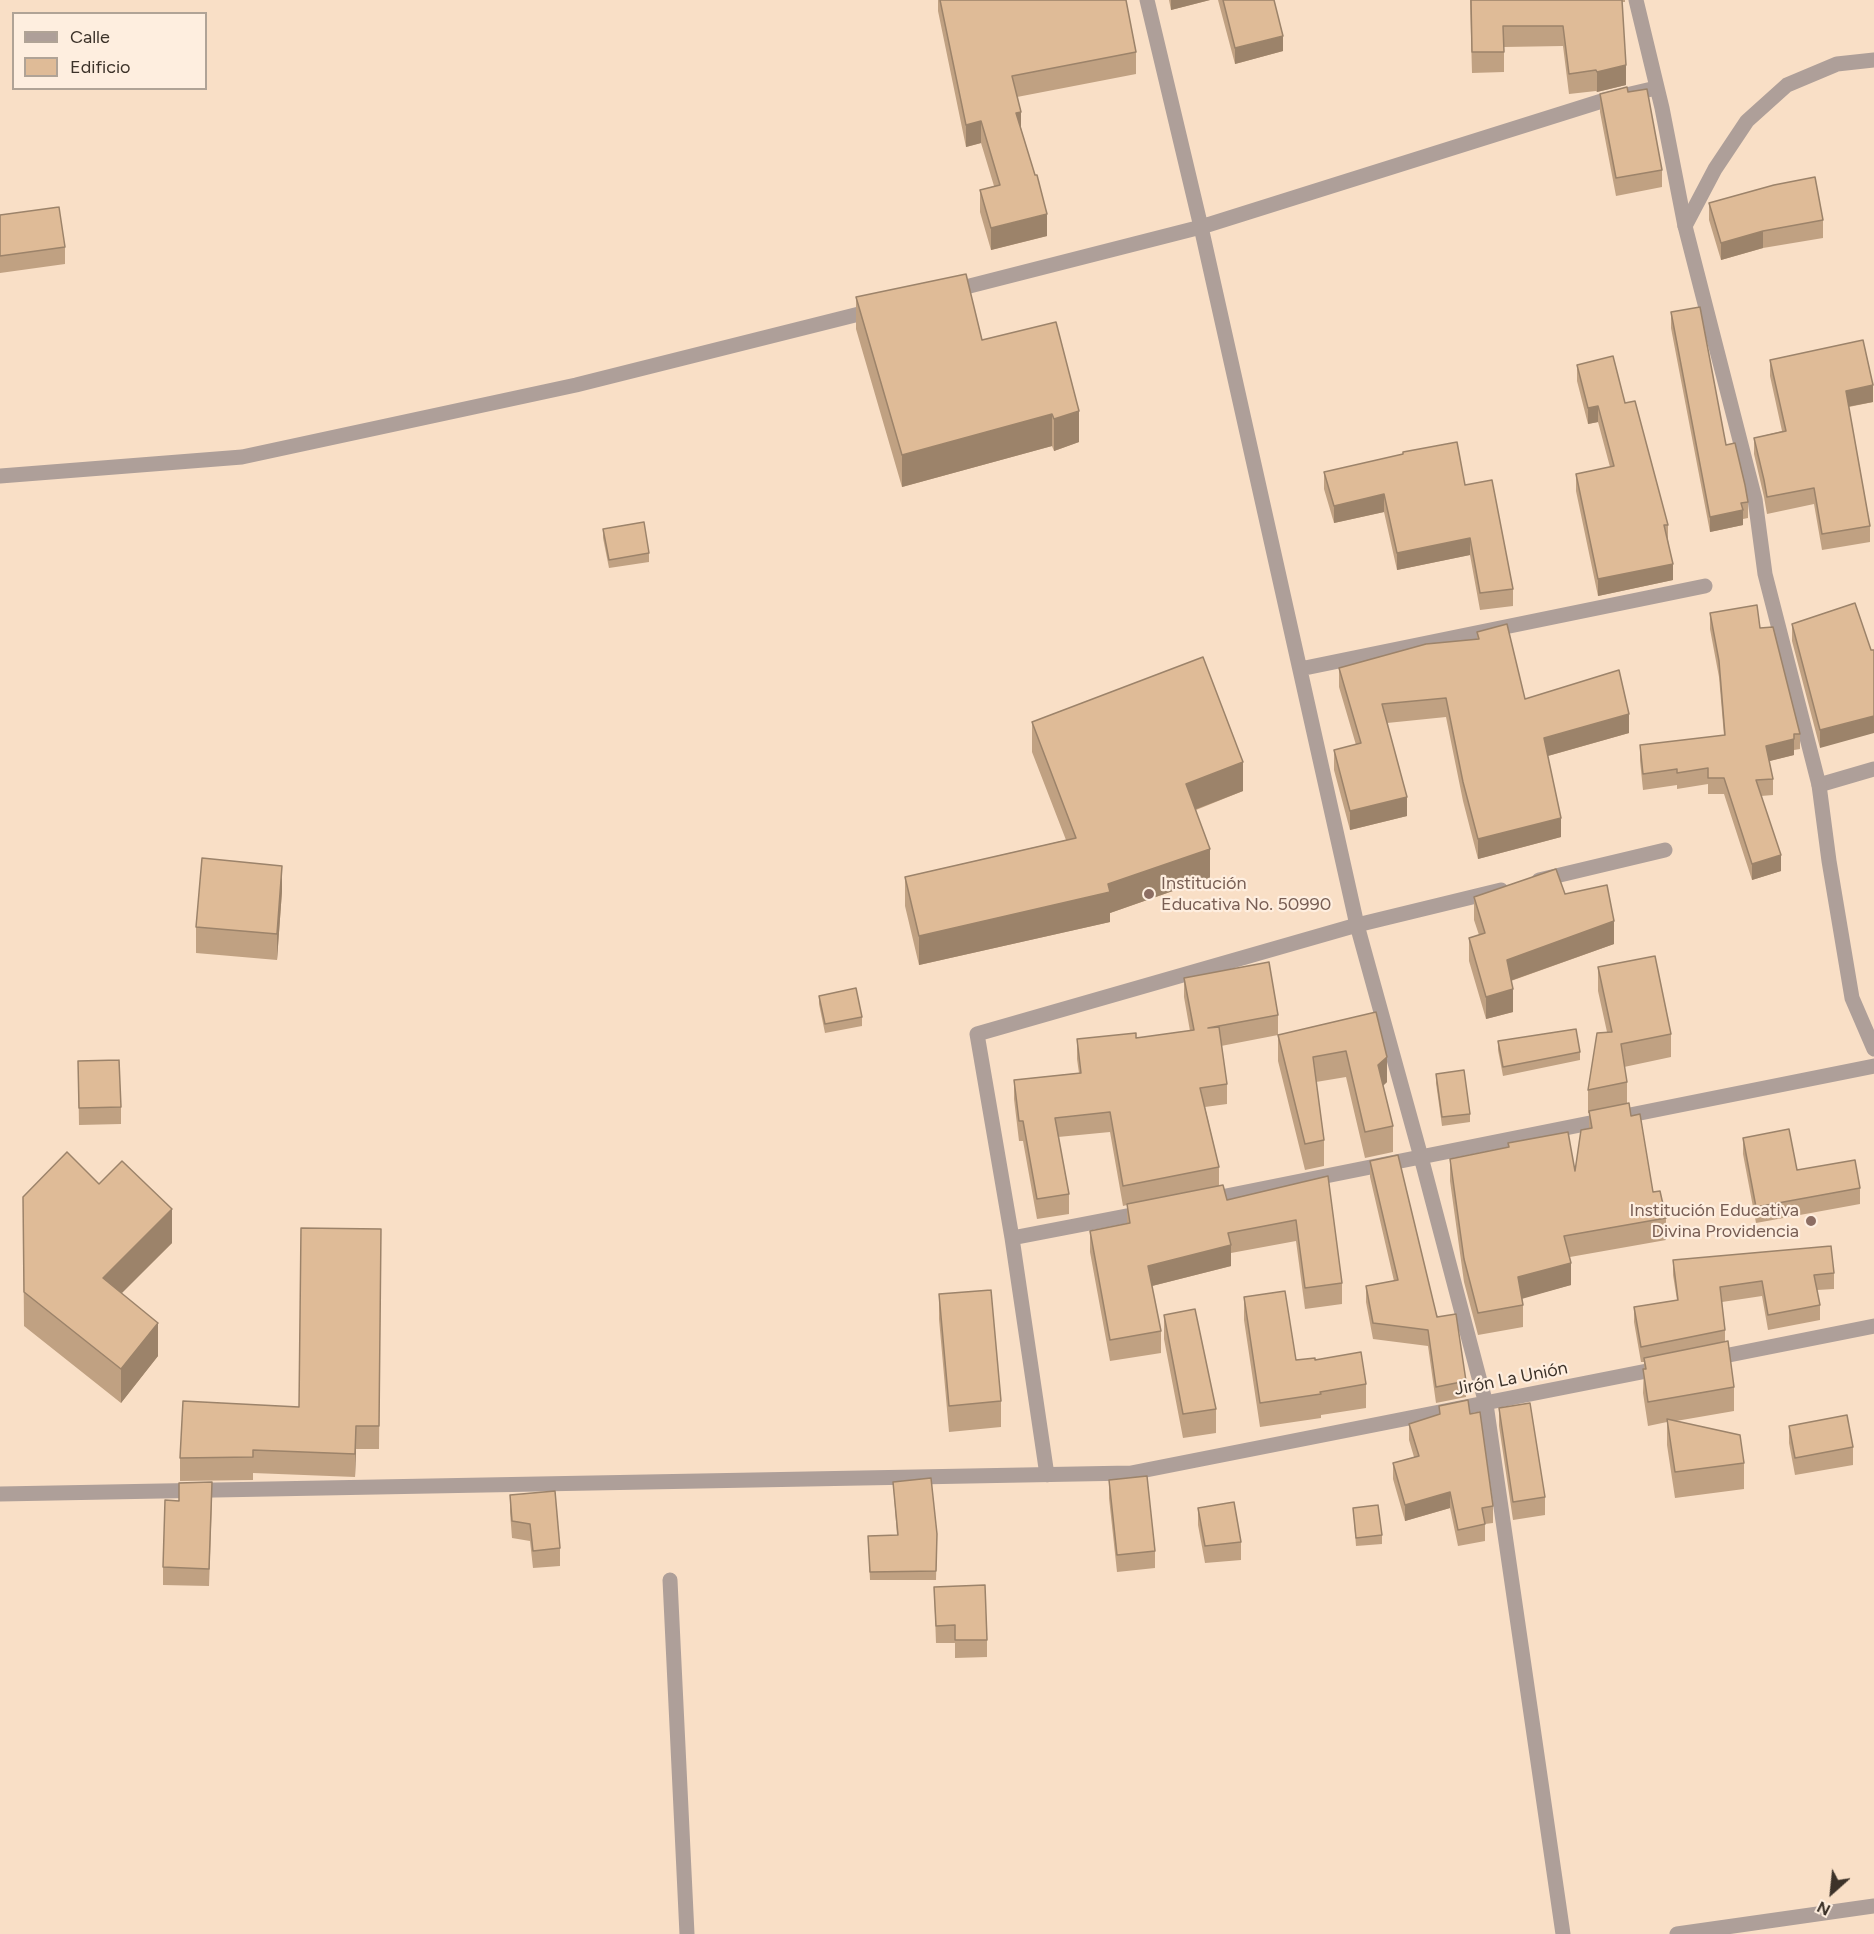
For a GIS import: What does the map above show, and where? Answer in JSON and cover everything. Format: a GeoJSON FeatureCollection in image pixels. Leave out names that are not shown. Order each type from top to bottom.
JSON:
{"type":"FeatureCollection","features":[{"type":"Feature","properties":{"kind":"street"},"geometry":{"type":"LineString","coordinates":[[1147,0],[1201,227],[1357,925],[1486,1404],[1563,1934]]}},
{"type":"Feature","properties":{"kind":"street"},"geometry":{"type":"LineString","coordinates":[[1636,0],[1685,226],[1755,499],[1765,574],[1819,785],[1852,998],[1874,1049]]}},
{"type":"Feature","properties":{"kind":"street"},"geometry":{"type":"LineString","coordinates":[[1685,226],[1722,159],[1747,120],[1787,85],[1837,64],[1874,60]]}},
{"type":"Feature","properties":{"kind":"street"},"geometry":{"type":"LineString","coordinates":[[935,295],[1201,227],[1605,100],[1656,88]]}},
{"type":"Feature","properties":{"kind":"street"},"geometry":{"type":"LineString","coordinates":[[0,476],[242,458],[576,385],[889,306]]}},
{"type":"Feature","properties":{"kind":"street"},"geometry":{"type":"LineString","coordinates":[[1300,669],[1705,586]]}},
{"type":"Feature","properties":{"kind":"street"},"geometry":{"type":"LineString","coordinates":[[1819,785],[1874,769]]}},
{"type":"Feature","properties":{"kind":"street"},"geometry":{"type":"LineString","coordinates":[[1047,1475],[1012,1238],[977,1034],[1357,925],[1665,850]]}},
{"type":"Feature","properties":{"kind":"street"},"geometry":{"type":"LineString","coordinates":[[1187,1204],[1874,1066]]}},
{"type":"Feature","properties":{"kind":"street"},"geometry":{"type":"LineString","coordinates":[[1012,1238],[1164,1208]]}},
{"type":"Feature","properties":{"kind":"street"},"geometry":{"type":"LineString","coordinates":[[1698,1361],[1874,1326]]}},
{"type":"Feature","properties":{"kind":"street","name":"Jirón La Unión"},"geometry":{"type":"LineString","coordinates":[[0,1494],[1131,1473],[1674,1366]]}},
{"type":"Feature","properties":{"kind":"street"},"geometry":{"type":"LineString","coordinates":[[670,1580],[687,1934]]}},
{"type":"Feature","properties":{"kind":"street"},"geometry":{"type":"LineString","coordinates":[[1677,1934],[1874,1906]]}},
{"type":"Feature","properties":{"kind":"building"},"geometry":{"type":"Polygon","coordinates":[[[940,0],[1126,0],[1136,52],[1012,76],[1021,112],[1016,113],[1035,175],[1037,175],[1047,214],[991,228],[980,190],[1000,185],[981,121],[966,125],[940,0]]]}},
{"type":"Feature","properties":{"kind":"building"},"geometry":{"type":"Polygon","coordinates":[[[1223,0],[1274,0],[1283,36],[1235,48],[1223,0]]]}},
{"type":"Feature","properties":{"kind":"building"},"geometry":{"type":"Polygon","coordinates":[[[1471,0],[1622,0],[1626,65],[1597,72],[1596,70],[1569,74],[1563,26],[1503,26],[1504,52],[1472,52],[1471,0]]]}},
{"type":"Feature","properties":{"kind":"building"},"geometry":{"type":"Polygon","coordinates":[[[1627,87],[1628,92],[1647,89],[1662,170],[1616,178],[1600,94],[1627,87]]]}},
{"type":"Feature","properties":{"kind":"building"},"geometry":{"type":"Polygon","coordinates":[[[1815,177],[1823,220],[1763,231],[1721,243],[1709,203],[1774,185],[1815,177]]]}},
{"type":"Feature","properties":{"kind":"building"},"geometry":{"type":"Polygon","coordinates":[[[59,207],[65,247],[0,256],[0,215],[59,207]]]}},
{"type":"Feature","properties":{"kind":"building"},"geometry":{"type":"Polygon","coordinates":[[[966,274],[982,340],[1056,322],[1079,411],[1054,419],[1052,414],[902,455],[856,297],[966,274]]]}},
{"type":"Feature","properties":{"kind":"building"},"geometry":{"type":"Polygon","coordinates":[[[1700,307],[1726,445],[1735,443],[1748,502],[1741,503],[1743,510],[1710,517],[1671,312],[1700,307]]]}},
{"type":"Feature","properties":{"kind":"building"},"geometry":{"type":"Polygon","coordinates":[[[1863,340],[1873,385],[1846,391],[1870,526],[1822,534],[1814,488],[1767,497],[1754,438],[1786,431],[1770,360],[1863,340]]]}},
{"type":"Feature","properties":{"kind":"building"},"geometry":{"type":"Polygon","coordinates":[[[1613,356],[1625,403],[1635,401],[1668,525],[1664,525],[1673,564],[1598,579],[1576,474],[1614,466],[1598,406],[1588,408],[1577,365],[1613,356]]]}},
{"type":"Feature","properties":{"kind":"building"},"geometry":{"type":"Polygon","coordinates":[[[1457,442],[1465,485],[1492,480],[1513,589],[1480,593],[1470,538],[1397,553],[1384,494],[1334,506],[1324,472],[1403,454],[1403,452],[1457,442]]]}},
{"type":"Feature","properties":{"kind":"building"},"geometry":{"type":"Polygon","coordinates":[[[644,522],[649,553],[609,560],[603,529],[644,522]]]}},
{"type":"Feature","properties":{"kind":"building"},"geometry":{"type":"Polygon","coordinates":[[[1855,603],[1871,650],[1874,650],[1874,716],[1820,730],[1792,624],[1855,603]]]}},
{"type":"Feature","properties":{"kind":"building"},"geometry":{"type":"Polygon","coordinates":[[[1757,605],[1760,628],[1773,627],[1800,734],[1794,734],[1794,739],[1766,746],[1773,779],[1756,780],[1781,855],[1752,864],[1724,778],[1708,778],[1708,768],[1677,773],[1677,769],[1643,774],[1640,745],[1725,735],[1719,661],[1710,613],[1757,605]]]}},
{"type":"Feature","properties":{"kind":"building"},"geometry":{"type":"Polygon","coordinates":[[[1507,624],[1525,699],[1619,670],[1629,714],[1544,738],[1561,818],[1478,839],[1463,782],[1446,698],[1382,704],[1407,797],[1350,811],[1334,750],[1361,743],[1339,668],[1426,644],[1479,639],[1477,632],[1507,624]]]}},
{"type":"Feature","properties":{"kind":"building"},"geometry":{"type":"Polygon","coordinates":[[[1203,657],[1243,762],[1186,784],[1210,849],[1108,884],[1110,892],[919,936],[905,877],[1076,838],[1032,722],[1203,657]]]}},
{"type":"Feature","properties":{"kind":"building"},"geometry":{"type":"Polygon","coordinates":[[[202,858],[282,866],[277,934],[196,927],[202,858]]]}},
{"type":"Feature","properties":{"kind":"building"},"geometry":{"type":"Polygon","coordinates":[[[1556,869],[1565,894],[1607,885],[1614,921],[1507,960],[1513,989],[1486,997],[1469,938],[1485,933],[1474,897],[1556,869]]]}},
{"type":"Feature","properties":{"kind":"building"},"geometry":{"type":"Polygon","coordinates":[[[1655,956],[1671,1034],[1621,1044],[1627,1082],[1588,1090],[1597,1033],[1612,1032],[1598,967],[1655,956]]]}},
{"type":"Feature","properties":{"kind":"building"},"geometry":{"type":"Polygon","coordinates":[[[1269,962],[1278,1015],[1208,1028],[1219,1027],[1227,1084],[1200,1088],[1219,1167],[1123,1186],[1110,1112],[1055,1118],[1069,1194],[1037,1199],[1023,1121],[1019,1121],[1014,1080],[1081,1073],[1077,1039],[1136,1033],[1136,1038],[1194,1030],[1184,978],[1269,962]]]}},
{"type":"Feature","properties":{"kind":"building"},"geometry":{"type":"Polygon","coordinates":[[[856,988],[862,1017],[825,1024],[819,996],[856,988]]]}},
{"type":"Feature","properties":{"kind":"building"},"geometry":{"type":"Polygon","coordinates":[[[1376,1012],[1387,1057],[1378,1065],[1393,1126],[1365,1132],[1346,1051],[1313,1057],[1324,1140],[1305,1144],[1278,1035],[1376,1012]]]}},
{"type":"Feature","properties":{"kind":"building"},"geometry":{"type":"Polygon","coordinates":[[[1576,1029],[1580,1052],[1503,1067],[1498,1041],[1576,1029]]]}},
{"type":"Feature","properties":{"kind":"building"},"geometry":{"type":"Polygon","coordinates":[[[119,1060],[121,1107],[79,1108],[78,1061],[119,1060]]]}},
{"type":"Feature","properties":{"kind":"building"},"geometry":{"type":"Polygon","coordinates":[[[1464,1070],[1470,1114],[1442,1117],[1436,1074],[1464,1070]]]}},
{"type":"Feature","properties":{"kind":"building"},"geometry":{"type":"Polygon","coordinates":[[[1629,1103],[1631,1116],[1640,1114],[1653,1192],[1660,1191],[1666,1218],[1564,1236],[1571,1263],[1518,1277],[1523,1305],[1478,1313],[1464,1259],[1450,1159],[1509,1147],[1508,1143],[1568,1132],[1575,1171],[1581,1130],[1592,1128],[1589,1111],[1629,1103]]]}},
{"type":"Feature","properties":{"kind":"building"},"geometry":{"type":"Polygon","coordinates":[[[1789,1129],[1797,1170],[1855,1160],[1860,1188],[1756,1207],[1743,1138],[1789,1129]]]}},
{"type":"Feature","properties":{"kind":"building"},"geometry":{"type":"Polygon","coordinates":[[[67,1152],[99,1184],[122,1161],[172,1209],[103,1278],[158,1323],[121,1369],[24,1292],[23,1197],[67,1152]]]}},
{"type":"Feature","properties":{"kind":"building"},"geometry":{"type":"Polygon","coordinates":[[[1398,1155],[1437,1317],[1456,1314],[1466,1381],[1436,1387],[1428,1330],[1373,1323],[1366,1286],[1398,1280],[1370,1161],[1398,1155]]]}},
{"type":"Feature","properties":{"kind":"building"},"geometry":{"type":"Polygon","coordinates":[[[1328,1176],[1342,1283],[1305,1288],[1296,1220],[1228,1233],[1231,1245],[1148,1266],[1161,1331],[1110,1340],[1090,1231],[1130,1223],[1127,1204],[1223,1185],[1227,1200],[1328,1176]]]}},
{"type":"Feature","properties":{"kind":"building"},"geometry":{"type":"Polygon","coordinates":[[[301,1228],[381,1229],[379,1426],[356,1426],[355,1454],[253,1450],[253,1457],[180,1458],[183,1401],[299,1407],[301,1228]]]}},
{"type":"Feature","properties":{"kind":"building"},"geometry":{"type":"Polygon","coordinates":[[[1831,1246],[1834,1273],[1814,1275],[1820,1305],[1768,1315],[1762,1281],[1720,1287],[1725,1330],[1641,1347],[1634,1307],[1678,1300],[1673,1260],[1831,1246]]]}},
{"type":"Feature","properties":{"kind":"building"},"geometry":{"type":"Polygon","coordinates":[[[991,1290],[1001,1401],[949,1406],[939,1294],[991,1290]]]}},
{"type":"Feature","properties":{"kind":"building"},"geometry":{"type":"Polygon","coordinates":[[[1285,1291],[1296,1360],[1315,1358],[1315,1360],[1361,1352],[1366,1384],[1320,1392],[1321,1394],[1260,1403],[1244,1297],[1285,1291]]]}},
{"type":"Feature","properties":{"kind":"building"},"geometry":{"type":"Polygon","coordinates":[[[1195,1309],[1216,1409],[1183,1414],[1164,1315],[1195,1309]]]}},
{"type":"Feature","properties":{"kind":"building"},"geometry":{"type":"Polygon","coordinates":[[[1728,1341],[1734,1387],[1648,1402],[1643,1369],[1646,1369],[1644,1358],[1728,1341]]]}},
{"type":"Feature","properties":{"kind":"building"},"geometry":{"type":"Polygon","coordinates":[[[1468,1400],[1470,1414],[1480,1412],[1493,1506],[1482,1508],[1485,1524],[1458,1530],[1450,1492],[1405,1505],[1393,1463],[1419,1456],[1409,1424],[1440,1414],[1439,1406],[1468,1400]]]}},
{"type":"Feature","properties":{"kind":"building"},"geometry":{"type":"Polygon","coordinates":[[[1530,1403],[1545,1497],[1513,1502],[1499,1408],[1530,1403]]]}},
{"type":"Feature","properties":{"kind":"building"},"geometry":{"type":"Polygon","coordinates":[[[1847,1415],[1853,1447],[1795,1458],[1789,1426],[1847,1415]]]}},
{"type":"Feature","properties":{"kind":"building"},"geometry":{"type":"Polygon","coordinates":[[[1667,1419],[1740,1435],[1744,1463],[1675,1472],[1667,1419]]]}},
{"type":"Feature","properties":{"kind":"building"},"geometry":{"type":"Polygon","coordinates":[[[1147,1476],[1155,1551],[1117,1555],[1109,1480],[1147,1476]]]}},
{"type":"Feature","properties":{"kind":"building"},"geometry":{"type":"Polygon","coordinates":[[[931,1478],[937,1534],[936,1571],[870,1572],[868,1536],[898,1535],[893,1482],[931,1478]]]}},
{"type":"Feature","properties":{"kind":"building"},"geometry":{"type":"Polygon","coordinates":[[[212,1482],[209,1569],[163,1567],[165,1500],[179,1501],[179,1483],[212,1482]]]}},
{"type":"Feature","properties":{"kind":"building"},"geometry":{"type":"Polygon","coordinates":[[[555,1491],[560,1548],[533,1551],[530,1524],[512,1521],[510,1495],[555,1491]]]}},
{"type":"Feature","properties":{"kind":"building"},"geometry":{"type":"Polygon","coordinates":[[[1234,1502],[1241,1542],[1205,1546],[1198,1508],[1234,1502]]]}},
{"type":"Feature","properties":{"kind":"building"},"geometry":{"type":"Polygon","coordinates":[[[1378,1505],[1382,1535],[1356,1538],[1353,1508],[1378,1505]]]}},
{"type":"Feature","properties":{"kind":"building"},"geometry":{"type":"Polygon","coordinates":[[[985,1585],[987,1640],[955,1640],[955,1625],[936,1626],[934,1587],[985,1585]]]}},
{"type":"Feature","properties":{"kind":"place","name":"Institución Educativa No. 50990"},"geometry":{"type":"Point","coordinates":[1149,894]}},
{"type":"Feature","properties":{"kind":"place","name":"Institución Educativa Divina Providencia"},"geometry":{"type":"Point","coordinates":[1811,1221]}}]}
